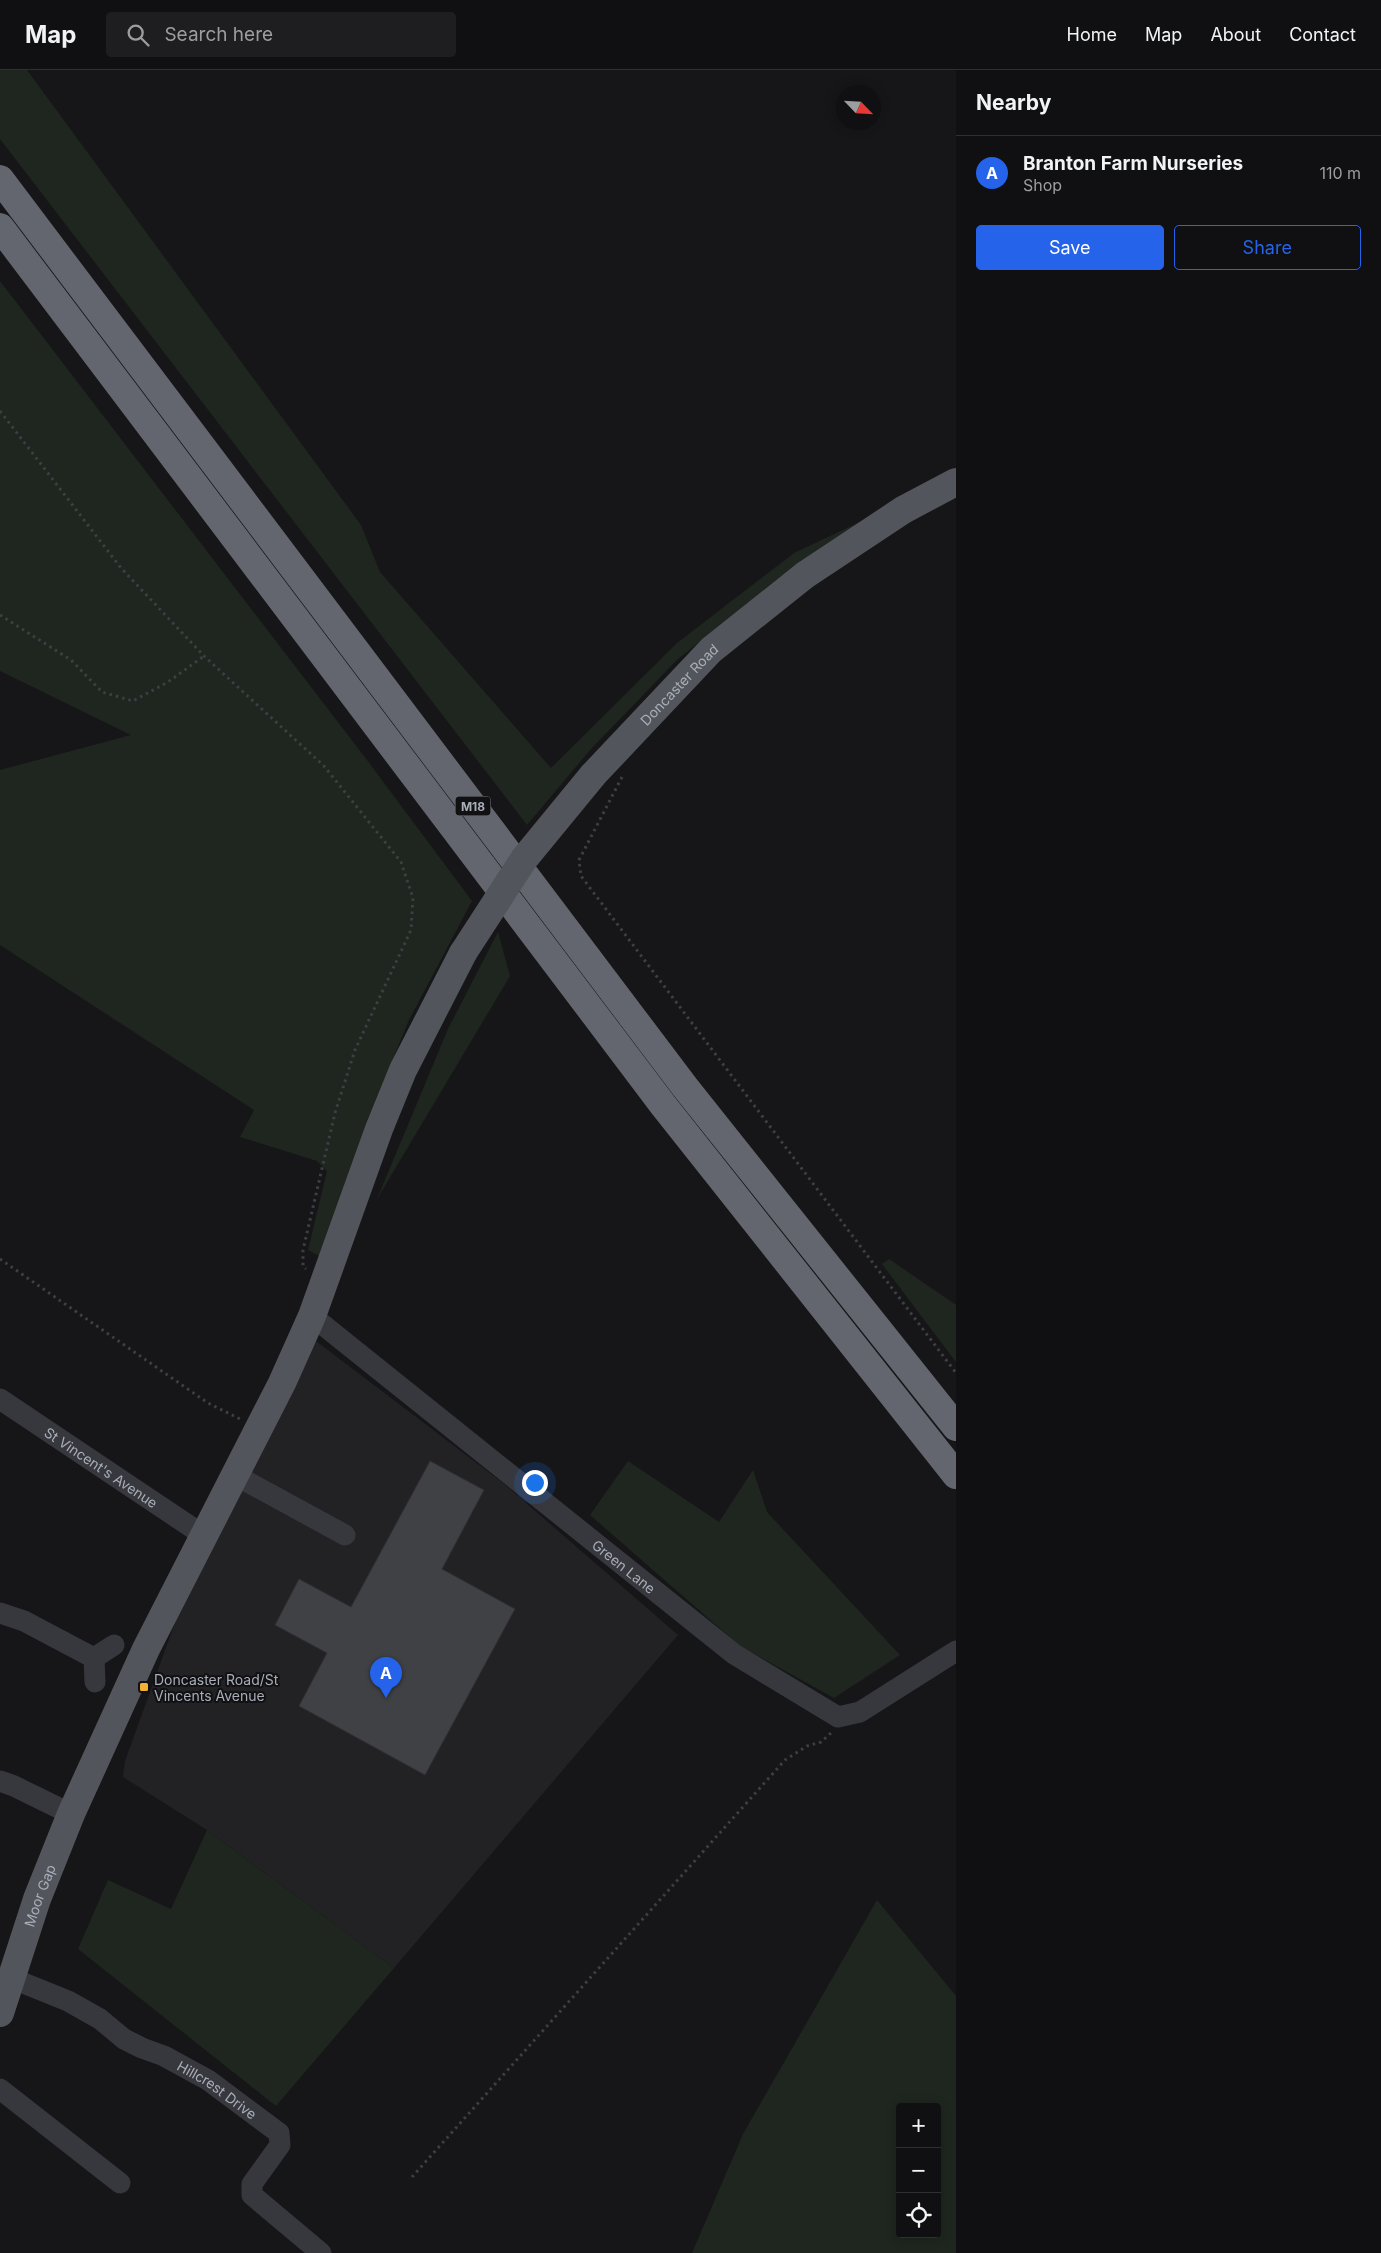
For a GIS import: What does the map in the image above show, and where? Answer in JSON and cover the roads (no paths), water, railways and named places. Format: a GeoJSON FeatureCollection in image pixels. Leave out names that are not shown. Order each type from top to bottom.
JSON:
{"type":"FeatureCollection","features":[{"type":"Feature","properties":{"kind":"highway","name":"M18"},"geometry":{"type":"LineString","coordinates":[[0,179],[685,1087],[956,1427]]}},
{"type":"Feature","properties":{"kind":"highway","name":"M18"},"geometry":{"type":"LineString","coordinates":[[0,226],[663,1105],[956,1475]]}},
{"type":"Feature","properties":{"kind":"main road","name":"Doncaster Road"},"geometry":{"type":"LineString","coordinates":[[312,1316],[379,1129],[403,1070],[463,953],[524,859],[593,775],[711,650],[791,587],[903,510],[956,482]]}},
{"type":"Feature","properties":{"kind":"main road","name":"Moor Gap"},"geometry":{"type":"LineString","coordinates":[[0,2013],[37,1900],[71,1814],[146,1649],[282,1383],[312,1316]]}},
{"type":"Feature","properties":{"kind":"street","name":"Green Lane"},"geometry":{"type":"LineString","coordinates":[[312,1316],[734,1654],[838,1717],[860,1712],[956,1651]]}},
{"type":"Feature","properties":{"kind":"street","name":"St Vincent's Avenue"},"geometry":{"type":"LineString","coordinates":[[0,1399],[203,1535]]}},
{"type":"Feature","properties":{"kind":"street"},"geometry":{"type":"LineString","coordinates":[[235,1475],[345,1534]]}},
{"type":"Feature","properties":{"kind":"street"},"geometry":{"type":"LineString","coordinates":[[0,1613],[24,1621],[94,1658]]}},
{"type":"Feature","properties":{"kind":"street"},"geometry":{"type":"LineString","coordinates":[[94,1658],[114,1645]]}},
{"type":"Feature","properties":{"kind":"street"},"geometry":{"type":"LineString","coordinates":[[94,1658],[95,1682]]}},
{"type":"Feature","properties":{"kind":"street"},"geometry":{"type":"LineString","coordinates":[[0,1781],[71,1814]]}},
{"type":"Feature","properties":{"kind":"street","name":"Hillcrest Drive"},"geometry":{"type":"LineString","coordinates":[[11,1978],[68,2001],[100,2019],[124,2039],[164,2056],[208,2080],[279,2133],[280,2145],[252,2184],[252,2195],[322,2253]]}},
{"type":"Feature","properties":{"kind":"street"},"geometry":{"type":"LineString","coordinates":[[0,2089],[120,2183]]}},
{"type":"Feature","properties":{"kind":"place","name":"Doncaster Road/St Vincents Avenue"},"geometry":{"type":"Point","coordinates":[144,1687]}},
{"type":"Feature","properties":{"kind":"place","name":"Branton Farm Nurseries"},"geometry":{"type":"Point","coordinates":[386,1698]}}]}
